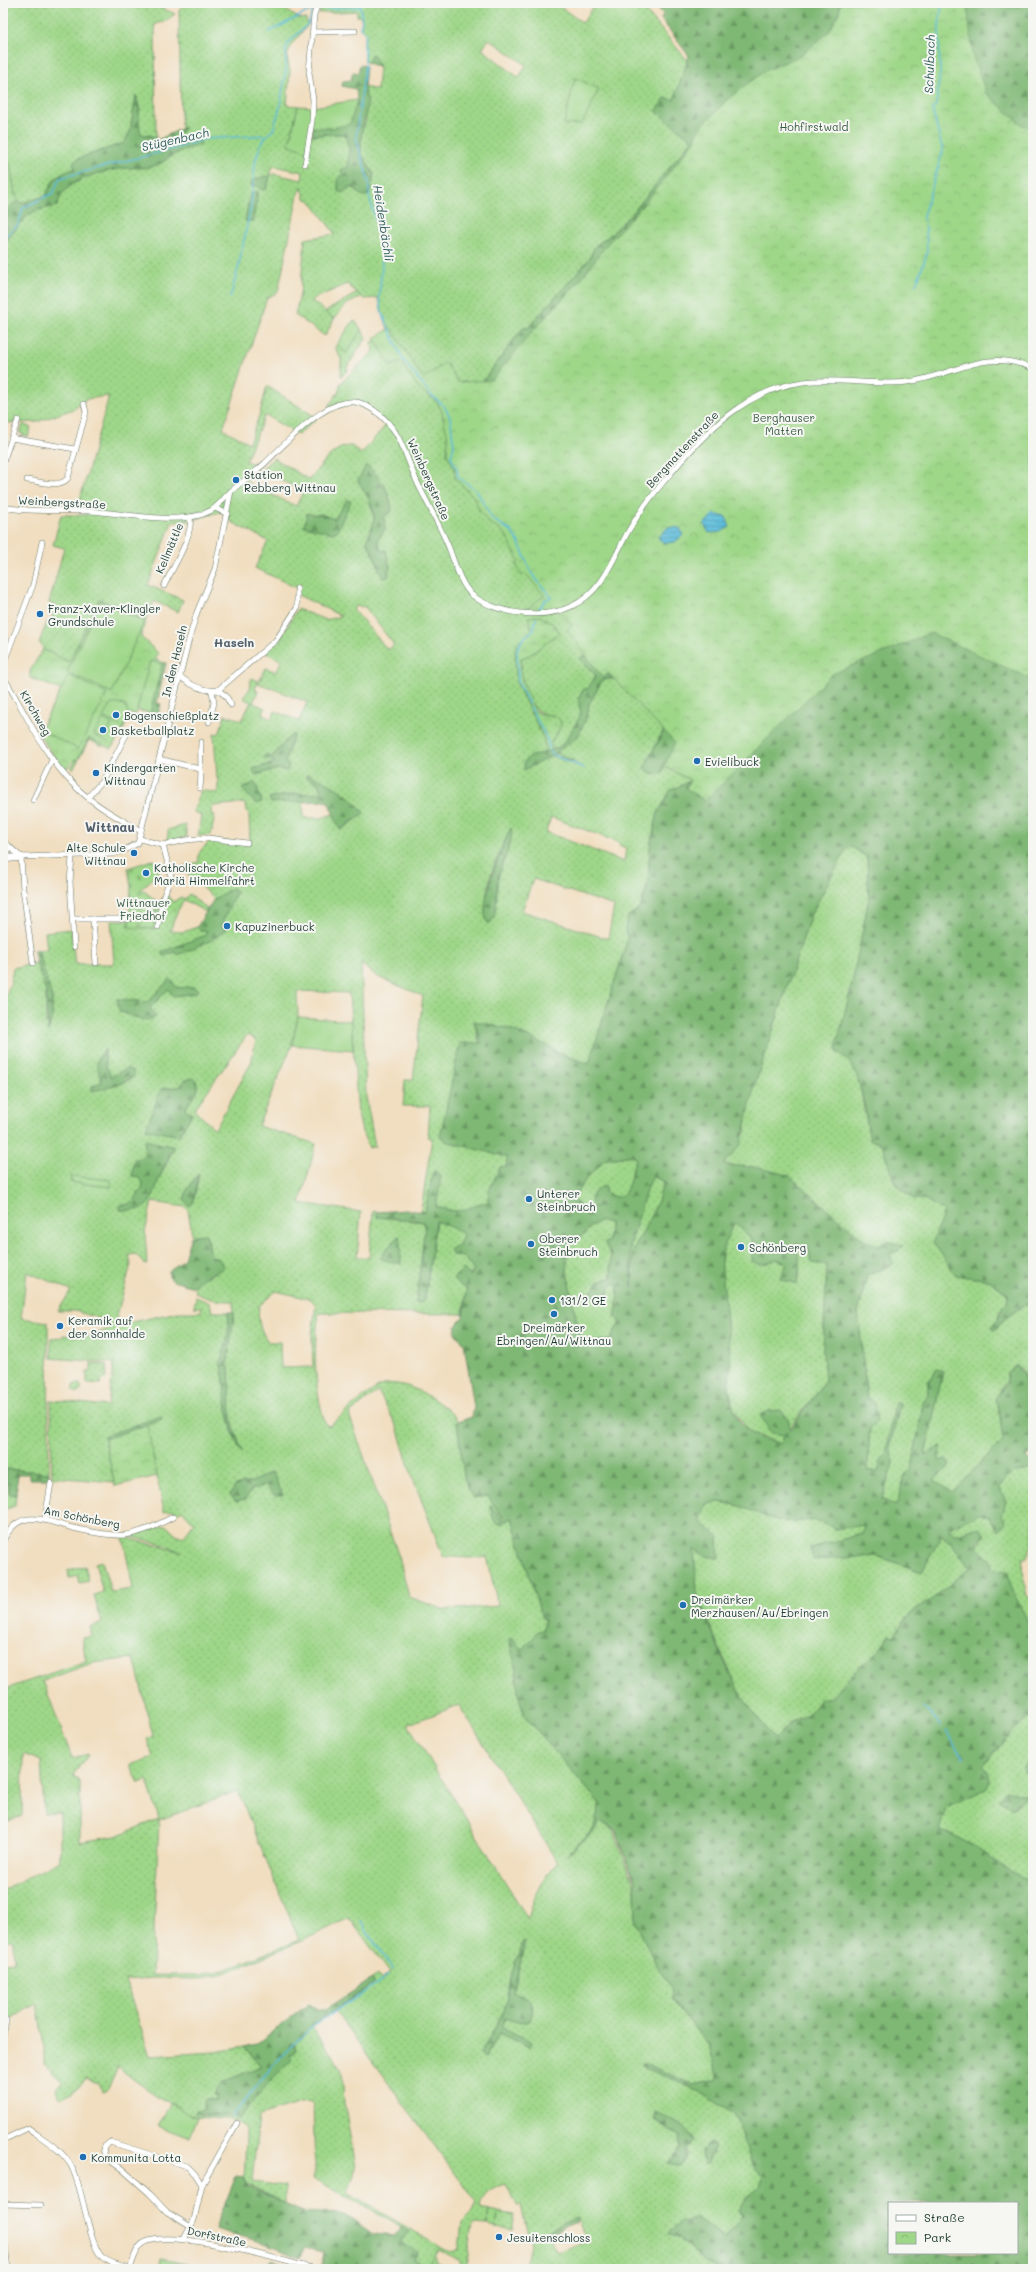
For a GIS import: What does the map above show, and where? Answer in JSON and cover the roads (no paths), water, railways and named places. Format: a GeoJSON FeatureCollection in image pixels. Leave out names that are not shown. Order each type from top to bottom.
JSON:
{"type":"FeatureCollection","features":[{"type":"Feature","properties":{"kind":"street"},"geometry":{"type":"LineString","coordinates":[[305,164],[313,107],[309,72],[314,32],[314,15],[317,4],[345,3]]}},
{"type":"Feature","properties":{"kind":"street"},"geometry":{"type":"LineString","coordinates":[[314,32],[355,31]]}},
{"type":"Feature","properties":{"kind":"street","name":"Bergmattenstraße"},"geometry":{"type":"LineString","coordinates":[[560,611],[576,604],[602,581],[611,567],[628,531],[651,497],[708,432],[723,418],[752,398],[771,390],[802,382],[842,380],[906,382],[931,377],[972,363],[992,359],[1005,360],[1033,368]]}},
{"type":"Feature","properties":{"kind":"street","name":"Weinbergstraße"},"geometry":{"type":"LineString","coordinates":[[3,507],[36,511],[84,511],[131,516],[190,517],[215,508],[231,491],[321,413],[346,402],[360,403],[367,406],[382,418],[402,442],[414,477],[470,594],[492,605],[516,613],[544,614],[560,611]]}},
{"type":"Feature","properties":{"kind":"street"},"geometry":{"type":"LineString","coordinates":[[27,480],[59,483],[65,482],[68,478],[86,412],[84,404]]}},
{"type":"Feature","properties":{"kind":"street"},"geometry":{"type":"LineString","coordinates":[[3,462],[18,420]]}},
{"type":"Feature","properties":{"kind":"street"},"geometry":{"type":"LineString","coordinates":[[11,438],[75,449]]}},
{"type":"Feature","properties":{"kind":"street","name":"In den Haseln"},"geometry":{"type":"LineString","coordinates":[[140,839],[179,676],[197,612],[215,569],[228,514],[231,491]]}},
{"type":"Feature","properties":{"kind":"street"},"geometry":{"type":"LineString","coordinates":[[215,508],[228,514]]}},
{"type":"Feature","properties":{"kind":"street","name":"Kellmättle"},"geometry":{"type":"LineString","coordinates":[[164,586],[186,540],[191,525],[190,517]]}},
{"type":"Feature","properties":{"kind":"street"},"geometry":{"type":"LineString","coordinates":[[3,665],[33,585],[42,542]]}},
{"type":"Feature","properties":{"kind":"street"},"geometry":{"type":"LineString","coordinates":[[209,722],[214,703],[215,691],[276,640],[297,608],[297,588]]}},
{"type":"Feature","properties":{"kind":"street","name":"Kirchweg"},"geometry":{"type":"LineString","coordinates":[[3,676],[52,760],[79,790],[113,816],[141,831]]}},
{"type":"Feature","properties":{"kind":"street"},"geometry":{"type":"LineString","coordinates":[[179,676],[189,684],[215,691],[226,696],[231,705]]}},
{"type":"Feature","properties":{"kind":"street"},"geometry":{"type":"LineString","coordinates":[[88,797],[103,780],[126,735]]}},
{"type":"Feature","properties":{"kind":"street"},"geometry":{"type":"LineString","coordinates":[[200,788],[199,764],[201,742]]}},
{"type":"Feature","properties":{"kind":"street"},"geometry":{"type":"LineString","coordinates":[[160,759],[200,769]]}},
{"type":"Feature","properties":{"kind":"street"},"geometry":{"type":"LineString","coordinates":[[33,800],[52,760]]}},
{"type":"Feature","properties":{"kind":"street"},"geometry":{"type":"LineString","coordinates":[[4,859],[72,857],[123,851],[134,847],[140,839],[163,846],[186,840],[208,838],[247,843]]}},
{"type":"Feature","properties":{"kind":"street"},"geometry":{"type":"LineString","coordinates":[[3,841],[21,858],[23,889],[33,963]]}},
{"type":"Feature","properties":{"kind":"street"},"geometry":{"type":"LineString","coordinates":[[4,859],[8,852],[8,845]]}},
{"type":"Feature","properties":{"kind":"street"},"geometry":{"type":"LineString","coordinates":[[158,928],[162,901],[171,876],[171,869],[163,846]]}},
{"type":"Feature","properties":{"kind":"street"},"geometry":{"type":"LineString","coordinates":[[72,857],[70,882],[74,947]]}},
{"type":"Feature","properties":{"kind":"street"},"geometry":{"type":"LineString","coordinates":[[73,919],[129,919]]}},
{"type":"Feature","properties":{"kind":"street"},"geometry":{"type":"LineString","coordinates":[[93,919],[96,963]]}},
{"type":"Feature","properties":{"kind":"street"},"geometry":{"type":"LineString","coordinates":[[46,1519],[51,1483]]}},
{"type":"Feature","properties":{"kind":"street","name":"Am Schönberg"},"geometry":{"type":"LineString","coordinates":[[3,1541],[12,1526],[28,1518],[46,1519],[74,1528],[124,1535],[141,1532],[173,1517]]}},
{"type":"Feature","properties":{"kind":"street"},"geometry":{"type":"LineString","coordinates":[[3,2038],[6,2020]]}},
{"type":"Feature","properties":{"kind":"street"},"geometry":{"type":"LineString","coordinates":[[184,2239],[191,2226],[202,2185],[237,2123]]}},
{"type":"Feature","properties":{"kind":"street"},"geometry":{"type":"LineString","coordinates":[[3,2140],[28,2128],[64,2155],[71,2165],[76,2179],[97,2251],[106,2260],[130,2268]]}},
{"type":"Feature","properties":{"kind":"street"},"geometry":{"type":"LineString","coordinates":[[191,2226],[168,2212],[139,2184],[105,2157],[103,2148],[110,2142],[117,2143],[131,2150],[187,2166],[195,2174],[202,2185]]}},
{"type":"Feature","properties":{"kind":"street"},"geometry":{"type":"LineString","coordinates":[[3,2204],[41,2204]]}},
{"type":"Feature","properties":{"kind":"street"},"geometry":{"type":"LineString","coordinates":[[3,2228],[8,2269]]}},
{"type":"Feature","properties":{"kind":"street","name":"Dorfstraße"},"geometry":{"type":"LineString","coordinates":[[130,2268],[142,2243],[150,2240],[184,2239],[316,2269]]}},
{"type":"Feature","properties":{"kind":"water"},"geometry":{"type":"Polygon","coordinates":[[[714,514],[726,517],[730,527],[721,532],[709,533],[704,524],[714,514]]]}},
{"type":"Feature","properties":{"kind":"water"},"geometry":{"type":"Polygon","coordinates":[[[668,527],[680,528],[683,535],[675,542],[664,543],[658,538],[668,527]]]}},
{"type":"Feature","properties":{"kind":"waterway","name":"Heidenbächli"},"geometry":{"type":"LineString","coordinates":[[360,3],[362,21],[360,28],[366,34],[364,41],[365,62]]}},
{"type":"Feature","properties":{"kind":"waterway","name":"Schulbach"},"geometry":{"type":"LineString","coordinates":[[916,285],[927,253],[926,228],[923,216],[943,151],[932,109],[936,106],[940,72],[939,26],[942,3]]}},
{"type":"Feature","properties":{"kind":"waterway","name":"Stügenbach"},"geometry":{"type":"LineString","coordinates":[[323,9],[359,7]]}},
{"type":"Feature","properties":{"kind":"waterway","name":"Stügenbach"},"geometry":{"type":"LineString","coordinates":[[3,238],[18,225],[23,208],[53,193],[60,178],[205,139],[267,135],[273,130],[280,107],[286,69],[286,49],[288,43],[309,23],[313,9]]}},
{"type":"Feature","properties":{"kind":"waterway"},"geometry":{"type":"LineString","coordinates":[[269,32],[311,10]]}},
{"type":"Feature","properties":{"kind":"waterway","name":"Heidenbächli"},"geometry":{"type":"LineString","coordinates":[[365,65],[356,137],[369,183],[369,195],[380,237],[382,267],[379,297],[381,310],[403,360],[431,395],[444,406],[450,417],[454,446],[451,457],[457,469],[458,477],[477,491],[492,519],[511,531],[519,543],[532,574],[551,597],[545,600],[539,609]]}},
{"type":"Feature","properties":{"kind":"waterway"},"geometry":{"type":"LineString","coordinates":[[230,298],[237,273],[251,206],[255,162],[260,146],[267,135]]}},
{"type":"Feature","properties":{"kind":"waterway","name":"Heidenbächli"},"geometry":{"type":"LineString","coordinates":[[536,618],[533,631],[524,637],[517,649],[518,680],[520,687],[547,739],[550,752],[555,756],[584,768]]}},
{"type":"Feature","properties":{"kind":"waterway"},"geometry":{"type":"LineString","coordinates":[[924,1708],[941,1726]]}},
{"type":"Feature","properties":{"kind":"waterway"},"geometry":{"type":"LineString","coordinates":[[947,1730],[956,1748],[964,1758]]}},
{"type":"Feature","properties":{"kind":"waterway"},"geometry":{"type":"LineString","coordinates":[[361,1922],[393,1970]]}},
{"type":"Feature","properties":{"kind":"waterway"},"geometry":{"type":"LineString","coordinates":[[232,2117],[268,2071],[298,2040],[319,2022],[369,1990],[388,1975]]}},
{"type":"Feature","properties":{"kind":"waterway"},"geometry":{"type":"LineString","coordinates":[[3,2264],[3,2269]]}},
{"type":"Feature","properties":{"kind":"place","name":"Station Rebberg Wittnau"},"geometry":{"type":"Point","coordinates":[236,480]}},
{"type":"Feature","properties":{"kind":"place","name":"Franz-Xaver-Klingler Grundschule"},"geometry":{"type":"Point","coordinates":[40,614]}},
{"type":"Feature","properties":{"kind":"place","name":"Bogenschießplatz"},"geometry":{"type":"Point","coordinates":[116,715]}},
{"type":"Feature","properties":{"kind":"place","name":"Basketballplatz"},"geometry":{"type":"Point","coordinates":[103,730]}},
{"type":"Feature","properties":{"kind":"place","name":"Evielibuck"},"geometry":{"type":"Point","coordinates":[697,761]}},
{"type":"Feature","properties":{"kind":"place","name":"Kindergarten Wittnau"},"geometry":{"type":"Point","coordinates":[96,773]}},
{"type":"Feature","properties":{"kind":"place","name":"Alte Schule Wittnau"},"geometry":{"type":"Point","coordinates":[134,853]}},
{"type":"Feature","properties":{"kind":"place","name":"Katholische Kirche Mariä Himmelfahrt"},"geometry":{"type":"Point","coordinates":[146,873]}},
{"type":"Feature","properties":{"kind":"place","name":"Kapuzinerbuck"},"geometry":{"type":"Point","coordinates":[227,926]}},
{"type":"Feature","properties":{"kind":"place","name":"Unterer Steinbruch"},"geometry":{"type":"Point","coordinates":[529,1199]}},
{"type":"Feature","properties":{"kind":"place","name":"Oberer Steinbruch"},"geometry":{"type":"Point","coordinates":[531,1244]}},
{"type":"Feature","properties":{"kind":"place","name":"Schönberg"},"geometry":{"type":"Point","coordinates":[741,1247]}},
{"type":"Feature","properties":{"kind":"place","name":"131/2 GE"},"geometry":{"type":"Point","coordinates":[552,1300]}},
{"type":"Feature","properties":{"kind":"place","name":"Dreimärker Ebringen/Au/Wittnau"},"geometry":{"type":"Point","coordinates":[554,1314]}},
{"type":"Feature","properties":{"kind":"place","name":"Keramik auf der Sonnhalde"},"geometry":{"type":"Point","coordinates":[60,1326]}},
{"type":"Feature","properties":{"kind":"place","name":"Dreimärker Merzhausen/Au/Ebringen"},"geometry":{"type":"Point","coordinates":[683,1605]}},
{"type":"Feature","properties":{"kind":"place","name":"Kommunita Lotta"},"geometry":{"type":"Point","coordinates":[83,2157]}},
{"type":"Feature","properties":{"kind":"place","name":"Jesuitenschloss"},"geometry":{"type":"Point","coordinates":[499,2237]}},
{"type":"Feature","properties":{"kind":"district","name":"Haseln"},"geometry":{"type":"Point","coordinates":[234,642]}},
{"type":"Feature","properties":{"kind":"district","name":"Wittnau"},"geometry":{"type":"Point","coordinates":[110,826]}},
{"type":"Feature","properties":{"kind":"park label","name":"Hohfirstwald"},"geometry":{"type":"Point","coordinates":[814,126]}},
{"type":"Feature","properties":{"kind":"park label","name":"Berghauser Matten"},"geometry":{"type":"Point","coordinates":[784,423]}},
{"type":"Feature","properties":{"kind":"park label","name":"Wittnauer Friedhof"},"geometry":{"type":"Point","coordinates":[143,908]}}]}
